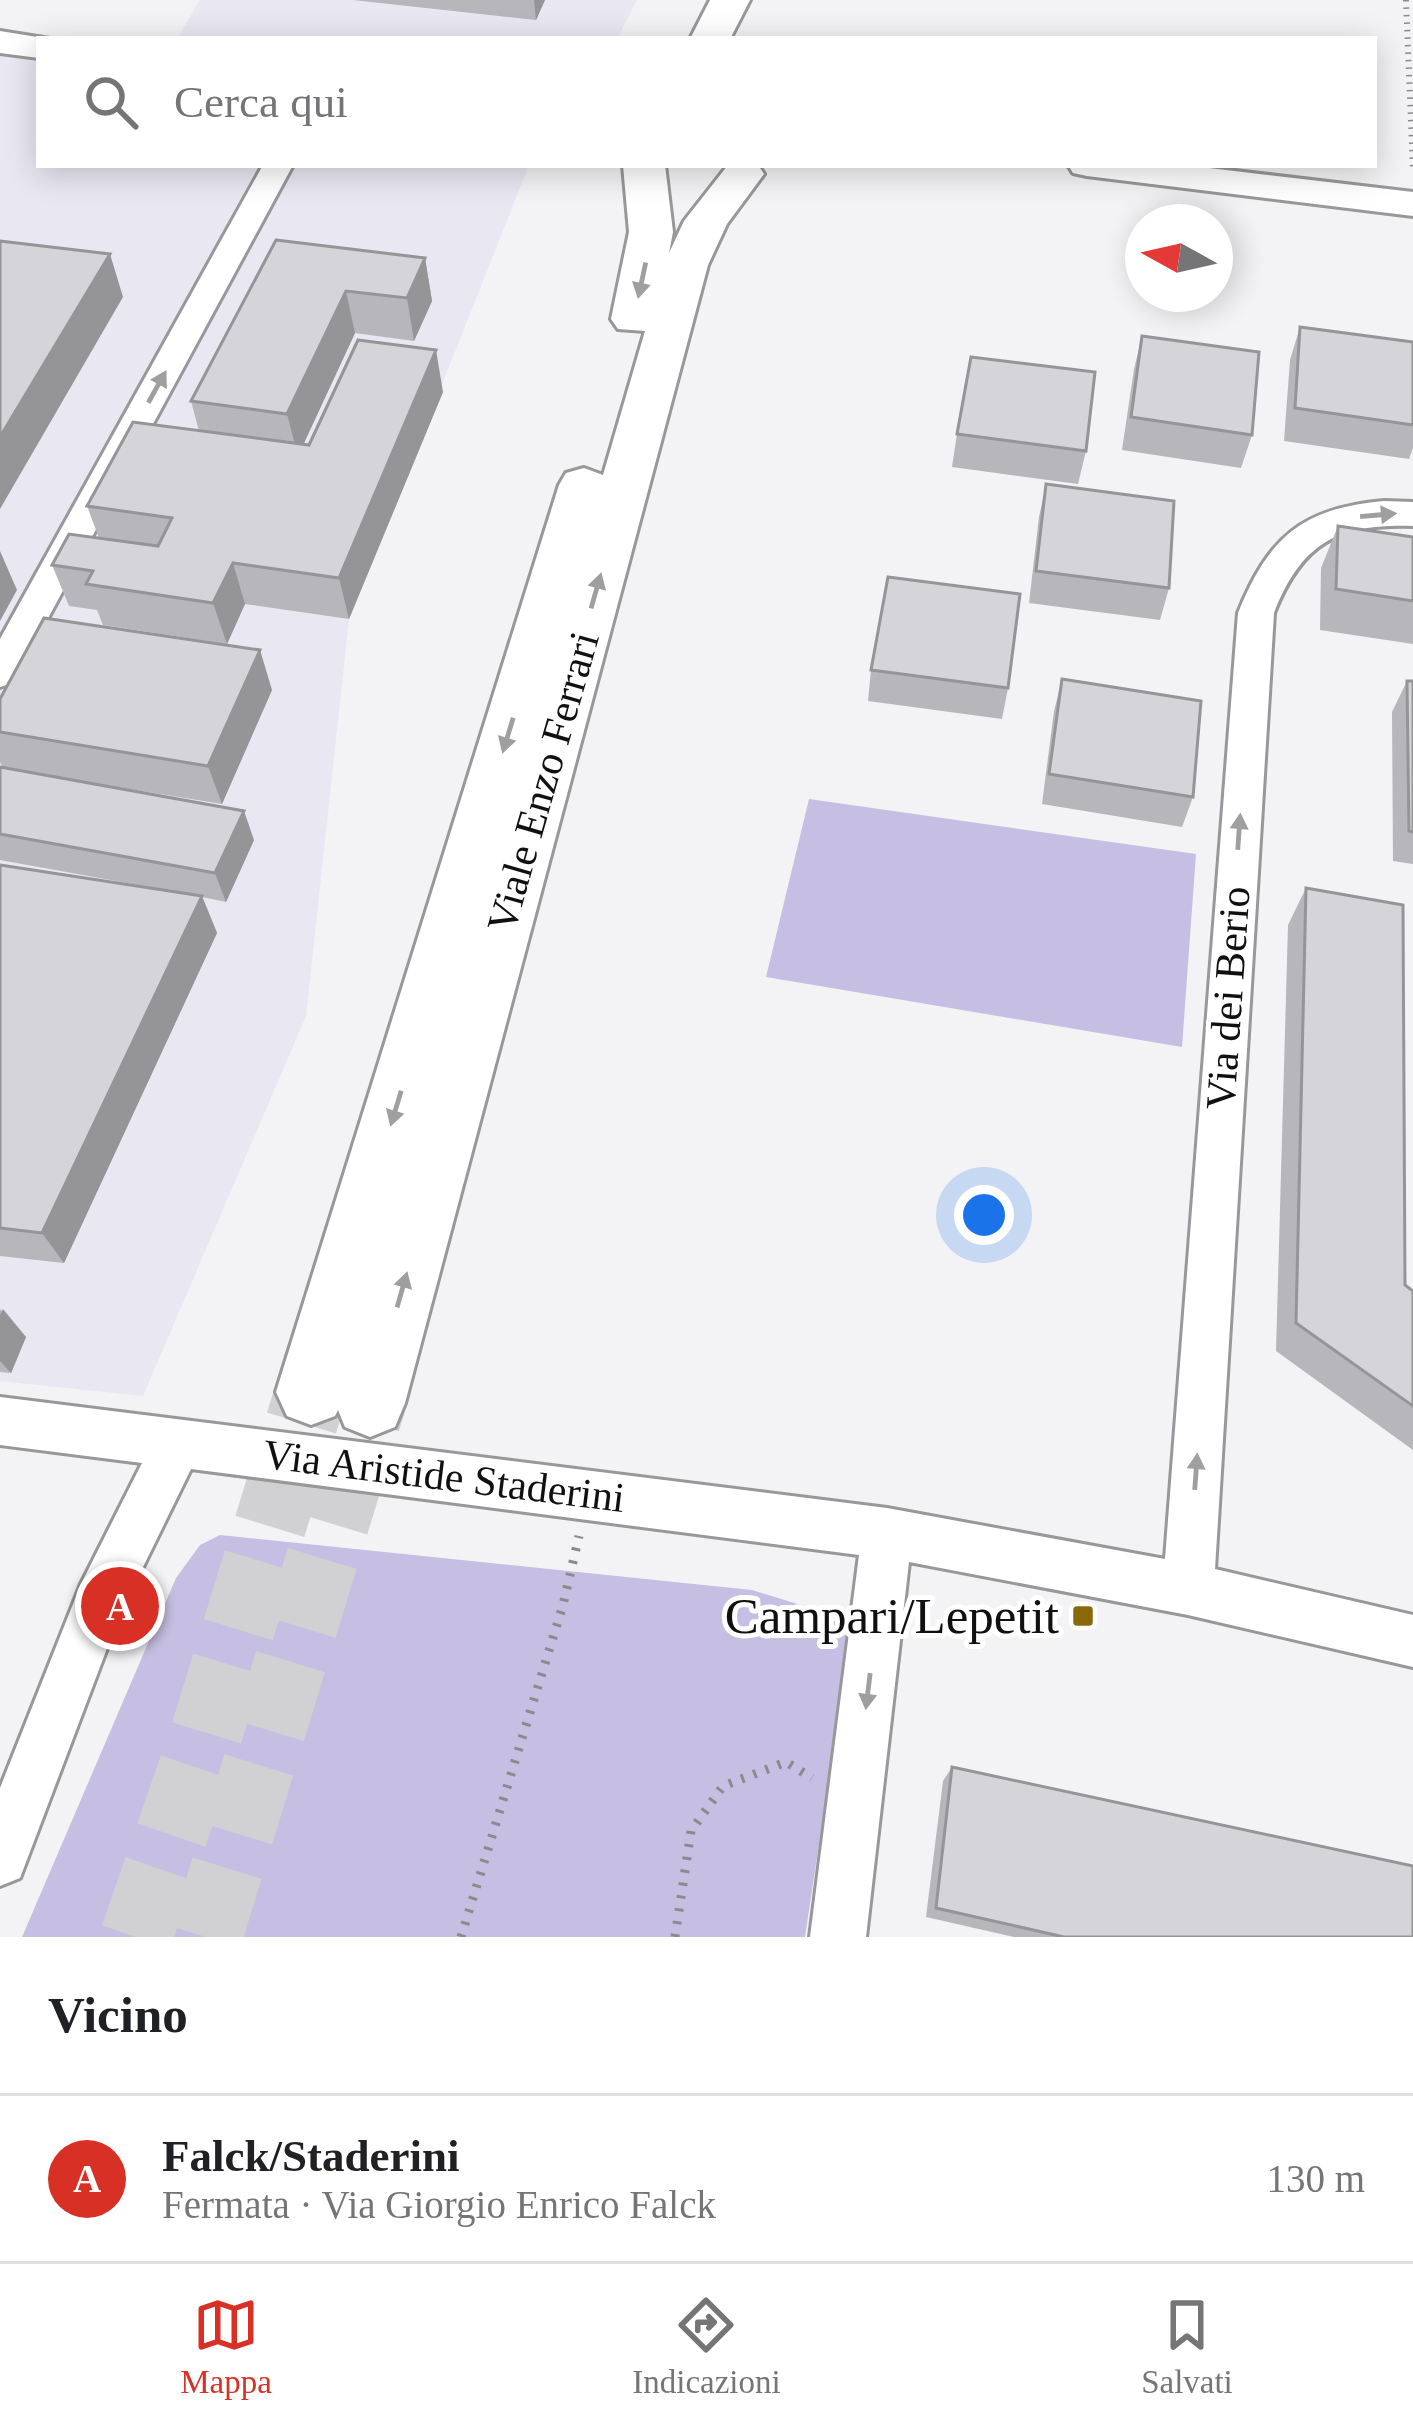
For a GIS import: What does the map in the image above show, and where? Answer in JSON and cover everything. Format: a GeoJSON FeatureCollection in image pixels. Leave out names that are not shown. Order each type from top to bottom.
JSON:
{"type":"FeatureCollection","features":[{"type":"Feature","properties":{"kind":"main road"},"geometry":{"type":"LineString","coordinates":[[712,36],[730,0]]}},
{"type":"Feature","properties":{"kind":"main road","name":"Viale Enzo Ferrari"},"geometry":{"type":"LineString","coordinates":[[310,1392],[635,316],[651,232],[696,170]]}},
{"type":"Feature","properties":{"kind":"main road","name":"Viale Enzo Ferrari"},"geometry":{"type":"LineString","coordinates":[[370,1403],[686,265],[706,220],[696,170]]}},
{"type":"Feature","properties":{"kind":"street"},"geometry":{"type":"LineString","coordinates":[[0,42],[36,46]]}},
{"type":"Feature","properties":{"kind":"street"},"geometry":{"type":"LineString","coordinates":[[0,674],[276,168]]}},
{"type":"Feature","properties":{"kind":"street"},"geometry":{"type":"LineString","coordinates":[[1112,168],[1413,204]]}},
{"type":"Feature","properties":{"kind":"street","name":"Via dei Berio"},"geometry":{"type":"LineString","coordinates":[[1189,1589],[1256,614],[1268,579],[1288,548],[1316,529],[1353,517],[1413,514]]}},
{"type":"Feature","properties":{"kind":"street","name":"Via Aristide Staderini"},"geometry":{"type":"LineString","coordinates":[[0,1421],[887,1533],[1136,1583],[1189,1589],[1413,1641]]}},
{"type":"Feature","properties":{"kind":"street"},"geometry":{"type":"LineString","coordinates":[[0,1858],[98,1603],[179,1441]]}},
{"type":"Feature","properties":{"kind":"street"},"geometry":{"type":"LineString","coordinates":[[838,1937],[887,1533]]}},
{"type":"Feature","properties":{"kind":"path"},"geometry":{"type":"LineString","coordinates":[[1406,0],[1413,170]]}},
{"type":"Feature","properties":{"kind":"path"},"geometry":{"type":"LineString","coordinates":[[460,1937],[563,1605],[588,1495]]}},
{"type":"Feature","properties":{"kind":"path"},"geometry":{"type":"LineString","coordinates":[[675,1937],[691,1831],[723,1786],[786,1762],[854,1805]]}},
{"type":"Feature","properties":{"kind":"shaded area"},"geometry":{"type":"Polygon","coordinates":[[[200,0],[637,0],[619,36],[179,36],[200,0]]]}},
{"type":"Feature","properties":{"kind":"shaded area"},"geometry":{"type":"Polygon","coordinates":[[[0,54],[36,59],[36,168],[528,168],[349,619],[306,1016],[143,1396],[0,1381],[0,54]]]}},
{"type":"Feature","properties":{"kind":"shaded area"},"geometry":{"type":"Polygon","coordinates":[[[809,799],[1196,854],[1182,1047],[766,977],[809,799]]]}},
{"type":"Feature","properties":{"kind":"shaded area"},"geometry":{"type":"Polygon","coordinates":[[[220,1535],[752,1590],[807,1607],[842,1625],[849,1645],[805,1937],[22,1937],[176,1578],[200,1545],[220,1535]]]}},
{"type":"Feature","properties":{"kind":"building"},"geometry":{"type":"Polygon","coordinates":[[[276,240],[425,258],[407,298],[346,291],[287,414],[191,401],[276,240]]]}},
{"type":"Feature","properties":{"kind":"building"},"geometry":{"type":"Polygon","coordinates":[[[0,241],[110,254],[0,437],[0,241]]]}},
{"type":"Feature","properties":{"kind":"building"},"geometry":{"type":"Polygon","coordinates":[[[1300,327],[1413,342],[1413,425],[1295,408],[1300,327]]]}},
{"type":"Feature","properties":{"kind":"building"},"geometry":{"type":"Polygon","coordinates":[[[1142,336],[1259,352],[1252,435],[1131,417],[1142,336]]]}},
{"type":"Feature","properties":{"kind":"building"},"geometry":{"type":"Polygon","coordinates":[[[358,340],[436,350],[339,578],[233,563],[213,603],[86,584],[93,571],[52,565],[69,534],[158,546],[172,518],[87,506],[133,422],[309,445],[358,340]]]}},
{"type":"Feature","properties":{"kind":"building"},"geometry":{"type":"Polygon","coordinates":[[[971,357],[1095,372],[1086,451],[957,434],[971,357]]]}},
{"type":"Feature","properties":{"kind":"building"},"geometry":{"type":"Polygon","coordinates":[[[1046,484],[1174,501],[1169,588],[1036,571],[1046,484]]]}},
{"type":"Feature","properties":{"kind":"building"},"geometry":{"type":"Polygon","coordinates":[[[1338,526],[1413,537],[1413,601],[1336,589],[1338,526]]]}},
{"type":"Feature","properties":{"kind":"building"},"geometry":{"type":"Polygon","coordinates":[[[888,577],[1020,594],[1008,688],[871,670],[888,577]]]}},
{"type":"Feature","properties":{"kind":"building"},"geometry":{"type":"Polygon","coordinates":[[[44,618],[260,650],[208,766],[0,732],[0,699],[44,618]]]}},
{"type":"Feature","properties":{"kind":"building"},"geometry":{"type":"Polygon","coordinates":[[[1062,679],[1201,701],[1193,797],[1049,774],[1062,679]]]}},
{"type":"Feature","properties":{"kind":"building"},"geometry":{"type":"Polygon","coordinates":[[[1407,681],[1413,681],[1413,832],[1409,831],[1407,681]]]}},
{"type":"Feature","properties":{"kind":"building"},"geometry":{"type":"Polygon","coordinates":[[[0,767],[244,811],[215,873],[0,834],[0,767]]]}},
{"type":"Feature","properties":{"kind":"building"},"geometry":{"type":"Polygon","coordinates":[[[0,865],[202,896],[42,1233],[0,1228],[0,865]]]}},
{"type":"Feature","properties":{"kind":"building"},"geometry":{"type":"Polygon","coordinates":[[[1306,888],[1403,905],[1405,1285],[1413,1291],[1413,1406],[1296,1323],[1306,888]]]}},
{"type":"Feature","properties":{"kind":"building"},"geometry":{"type":"Polygon","coordinates":[[[952,1767],[1413,1866],[1413,1937],[1064,1937],[936,1908],[952,1767]]]}},
{"type":"Feature","properties":{"kind":"tunnel"},"geometry":{"type":"LineString","coordinates":[[136,1937],[206,1735],[311,1392]]}},
{"type":"Feature","properties":{"kind":"tunnel"},"geometry":{"type":"LineString","coordinates":[[206,1937],[370,1403]]}},
{"type":"Feature","properties":{"kind":"place","name":"Falck/Staderini"},"geometry":{"type":"Point","coordinates":[120,1606]}},
{"type":"Feature","properties":{"kind":"place","name":"Campari/Lepetit"},"geometry":{"type":"Point","coordinates":[1083,1616]}}]}
